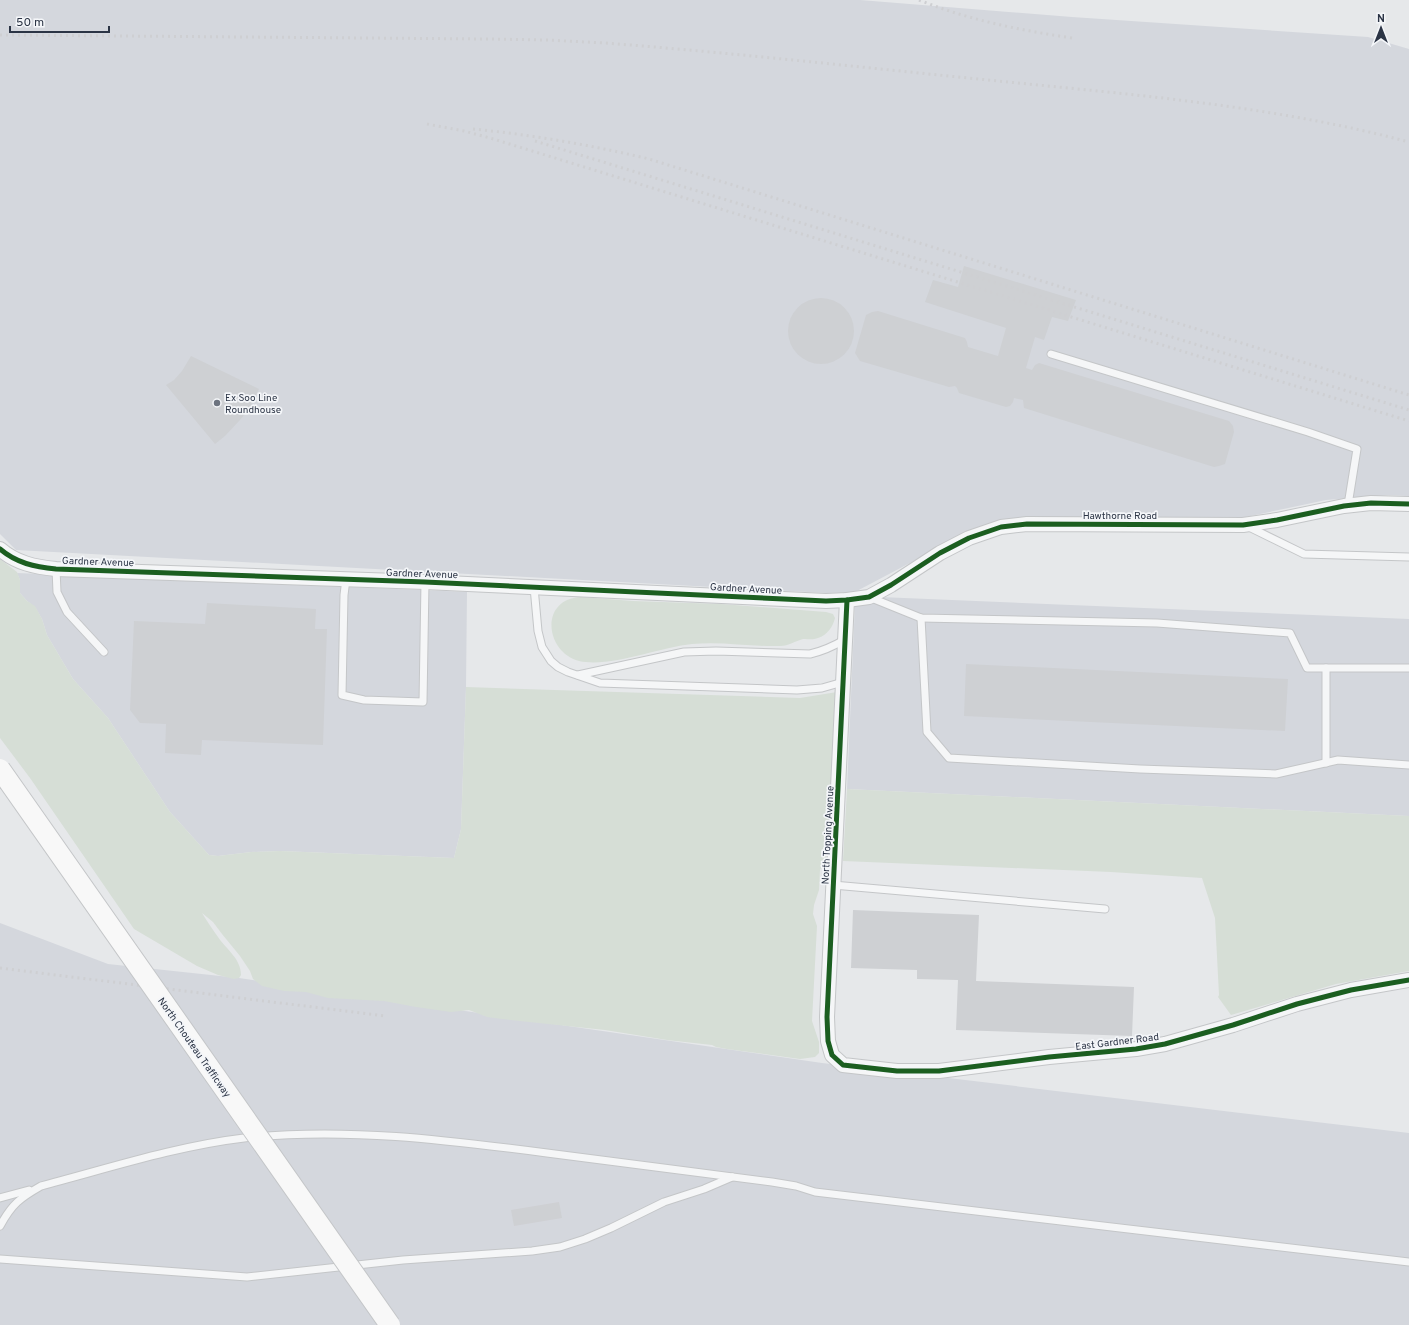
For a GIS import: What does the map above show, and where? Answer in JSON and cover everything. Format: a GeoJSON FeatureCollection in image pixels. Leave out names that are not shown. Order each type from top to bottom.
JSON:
{"type":"FeatureCollection","features":[{"type":"Feature","properties":{"kind":"main road","name":"North Chouteau Trafficway"},"geometry":{"type":"LineString","coordinates":[[0,769],[390,1325]]}},
{"type":"Feature","properties":{"kind":"street","name":"Hawthorne Road"},"geometry":{"type":"LineString","coordinates":[[847,600],[869,597],[891,585],[940,553],[969,538],[1001,527],[1027,524],[1243,524],[1277,520],[1371,503],[1409,504]]}},
{"type":"Feature","properties":{"kind":"street","name":"Gardner Avenue"},"geometry":{"type":"LineString","coordinates":[[0,549],[11,558],[21,562],[33,566],[56,569],[425,582],[772,599],[826,601],[847,600]]}},
{"type":"Feature","properties":{"kind":"street","name":"North Topping Avenue"},"geometry":{"type":"LineString","coordinates":[[843,1065],[832,1054],[828,1041],[827,1017],[847,600]]}},
{"type":"Feature","properties":{"kind":"street","name":"East Gardner Road"},"geometry":{"type":"LineString","coordinates":[[843,1065],[897,1071],[939,1071],[1049,1056],[1136,1050],[1165,1044],[1297,1004],[1344,992],[1409,980]]}},
{"type":"Feature","properties":{"kind":"lane"},"geometry":{"type":"LineString","coordinates":[[1051,354],[1308,432],[1357,449],[1348,506]]}},
{"type":"Feature","properties":{"kind":"lane"},"geometry":{"type":"LineString","coordinates":[[1243,524],[1304,554],[1409,557]]}},
{"type":"Feature","properties":{"kind":"lane"},"geometry":{"type":"LineString","coordinates":[[56,569],[57,592],[67,612],[104,652]]}},
{"type":"Feature","properties":{"kind":"lane"},"geometry":{"type":"LineString","coordinates":[[346,579],[344,595],[342,695],[364,700],[423,702],[425,582]]}},
{"type":"Feature","properties":{"kind":"lane"},"geometry":{"type":"LineString","coordinates":[[534,587],[538,631],[542,647],[551,661],[558,667],[568,672],[600,683],[797,690],[822,688],[843,682]]}},
{"type":"Feature","properties":{"kind":"lane"},"geometry":{"type":"LineString","coordinates":[[869,597],[921,618],[1157,623],[1290,632],[1307,668],[1409,668]]}},
{"type":"Feature","properties":{"kind":"lane"},"geometry":{"type":"LineString","coordinates":[[921,618],[927,732],[949,758],[1140,769],[1276,774],[1338,760],[1409,765]]}},
{"type":"Feature","properties":{"kind":"lane"},"geometry":{"type":"LineString","coordinates":[[578,675],[684,652],[716,651],[810,654],[834,646],[846,639]]}},
{"type":"Feature","properties":{"kind":"lane"},"geometry":{"type":"LineString","coordinates":[[1326,668],[1326,763]]}},
{"type":"Feature","properties":{"kind":"lane"},"geometry":{"type":"LineString","coordinates":[[833,884],[1105,909]]}},
{"type":"Feature","properties":{"kind":"lane"},"geometry":{"type":"LineString","coordinates":[[0,1198],[153,1156],[243,1138],[329,1134],[391,1136],[466,1142],[733,1177],[796,1186],[815,1192],[831,1194],[1409,1262]]}},
{"type":"Feature","properties":{"kind":"lane"},"geometry":{"type":"LineString","coordinates":[[0,1259],[246,1277],[403,1260],[532,1251],[560,1247],[585,1239],[664,1202],[704,1189],[733,1177]]}},
{"type":"Feature","properties":{"kind":"lane"},"geometry":{"type":"LineString","coordinates":[[0,1226],[13,1205],[23,1196],[41,1186]]}},
{"type":"Feature","properties":{"kind":"shaded area"},"geometry":{"type":"Polygon","coordinates":[[[0,0],[860,0],[1072,17],[1368,37],[1409,49],[1409,496],[1388,495],[1326,500],[1241,518],[1021,518],[978,527],[855,592],[827,593],[16,550],[0,534],[0,0]]]}},
{"type":"Feature","properties":{"kind":"shaded area"},"geometry":{"type":"Polygon","coordinates":[[[0,559],[17,572],[20,580],[20,593],[27,601],[35,606],[42,619],[47,635],[73,679],[108,718],[170,812],[209,855],[218,856],[251,852],[280,851],[454,858],[461,829],[466,687],[800,698],[837,692],[830,817],[826,858],[820,870],[819,890],[814,905],[813,914],[817,926],[812,1021],[819,1042],[819,1053],[815,1057],[800,1059],[605,1030],[487,1017],[469,1010],[451,1012],[384,1001],[328,998],[306,992],[284,991],[262,986],[253,979],[250,971],[240,956],[213,922],[202,913],[239,964],[241,975],[239,978],[234,979],[218,975],[197,966],[134,929],[30,778],[0,738],[0,559]]]}},
{"type":"Feature","properties":{"kind":"shaded area"},"geometry":{"type":"Polygon","coordinates":[[[17,573],[467,592],[466,687],[461,829],[454,858],[280,851],[251,852],[218,856],[209,855],[170,812],[108,718],[73,679],[47,635],[42,619],[35,607],[20,593],[20,580],[17,573]]]}},
{"type":"Feature","properties":{"kind":"shaded area"},"geometry":{"type":"Polygon","coordinates":[[[581,597],[633,601],[721,604],[826,612],[833,614],[835,618],[829,630],[821,637],[814,639],[803,639],[783,646],[703,643],[679,646],[605,662],[591,662],[579,661],[568,656],[559,647],[554,637],[552,626],[553,616],[558,607],[567,600],[581,597]]]}},
{"type":"Feature","properties":{"kind":"shaded area"},"geometry":{"type":"Polygon","coordinates":[[[880,597],[1409,619],[1409,816],[847,789],[855,604],[880,597]]]}},
{"type":"Feature","properties":{"kind":"shaded area"},"geometry":{"type":"Polygon","coordinates":[[[847,789],[1409,816],[1409,971],[1336,984],[1231,1015],[1218,997],[1215,918],[1202,878],[1111,872],[843,861],[847,789]]]}},
{"type":"Feature","properties":{"kind":"shaded area"},"geometry":{"type":"Polygon","coordinates":[[[0,923],[108,964],[239,978],[822,1063],[1409,1133],[1409,1325],[0,1325],[0,923]]]}},
{"type":"Feature","properties":{"kind":"building"},"geometry":{"type":"Polygon","coordinates":[[[964,266],[1076,300],[1068,321],[1052,317],[1044,340],[1035,337],[1026,368],[1032,370],[1035,365],[1039,363],[1229,421],[1233,426],[1234,432],[1225,464],[1214,467],[1024,408],[1023,400],[1014,398],[1010,406],[1006,407],[959,393],[955,386],[949,387],[860,361],[855,353],[866,315],[878,311],[965,338],[968,347],[998,356],[1006,328],[925,302],[933,280],[958,287],[964,266]]]}},
{"type":"Feature","properties":{"kind":"building"},"geometry":{"type":"Polygon","coordinates":[[[821,298],[834,300],[844,308],[852,318],[854,331],[852,344],[844,354],[834,362],[821,364],[808,362],[798,354],[790,344],[788,331],[790,318],[798,308],[808,300],[821,298]]]}},
{"type":"Feature","properties":{"kind":"building","name":"Ex Soo Line Roundhouse"},"geometry":{"type":"Polygon","coordinates":[[[191,356],[259,389],[249,409],[225,436],[215,444],[166,385],[174,380],[182,371],[191,356]]]}},
{"type":"Feature","properties":{"kind":"building"},"geometry":{"type":"Polygon","coordinates":[[[207,603],[316,609],[315,629],[327,629],[323,745],[202,740],[201,755],[165,753],[166,724],[140,723],[130,710],[134,621],[205,624],[207,603]]]}},
{"type":"Feature","properties":{"kind":"building"},"geometry":{"type":"Polygon","coordinates":[[[966,664],[1288,679],[1285,731],[964,716],[966,664]]]}},
{"type":"Feature","properties":{"kind":"building"},"geometry":{"type":"Polygon","coordinates":[[[853,910],[979,915],[976,981],[1134,987],[1132,1036],[956,1030],[958,980],[917,979],[917,970],[851,968],[853,910]]]}},
{"type":"Feature","properties":{"kind":"building"},"geometry":{"type":"Polygon","coordinates":[[[559,1202],[562,1218],[514,1226],[511,1210],[559,1202]]]}},
{"type":"Feature","properties":{"kind":"railway"},"geometry":{"type":"LineString","coordinates":[[919,0],[994,24],[1072,38]]}},
{"type":"Feature","properties":{"kind":"railway"},"geometry":{"type":"LineString","coordinates":[[0,35],[489,39],[605,43],[703,51],[1102,91],[1205,103],[1308,119],[1409,142]]}},
{"type":"Feature","properties":{"kind":"railway"},"geometry":{"type":"LineString","coordinates":[[427,124],[490,138],[1409,421]]}},
{"type":"Feature","properties":{"kind":"railway"},"geometry":{"type":"LineString","coordinates":[[473,129],[562,141],[649,159],[1409,395]]}},
{"type":"Feature","properties":{"kind":"railway"},"geometry":{"type":"LineString","coordinates":[[535,141],[1409,410]]}},
{"type":"Feature","properties":{"kind":"railway"},"geometry":{"type":"LineString","coordinates":[[0,968],[385,1016]]}},
{"type":"Feature","properties":{"kind":"cycle path"},"geometry":{"type":"LineString","coordinates":[[0,549],[6,554],[26,564],[56,569],[425,582],[826,601],[869,597],[891,585],[940,553],[969,538],[1001,527],[1027,524],[1243,525],[1277,520],[1344,506],[1371,503],[1409,504]]}},
{"type":"Feature","properties":{"kind":"cycle path"},"geometry":{"type":"LineString","coordinates":[[847,600],[827,1017],[828,1041],[832,1055],[843,1065],[897,1071],[939,1071],[1049,1057],[1136,1049],[1165,1044],[1233,1025],[1297,1004],[1351,990],[1409,980]]}},
{"type":"Feature","properties":{"kind":"place","name":"Ex Soo Line Roundhouse"},"geometry":{"type":"Point","coordinates":[217,403]}}]}
